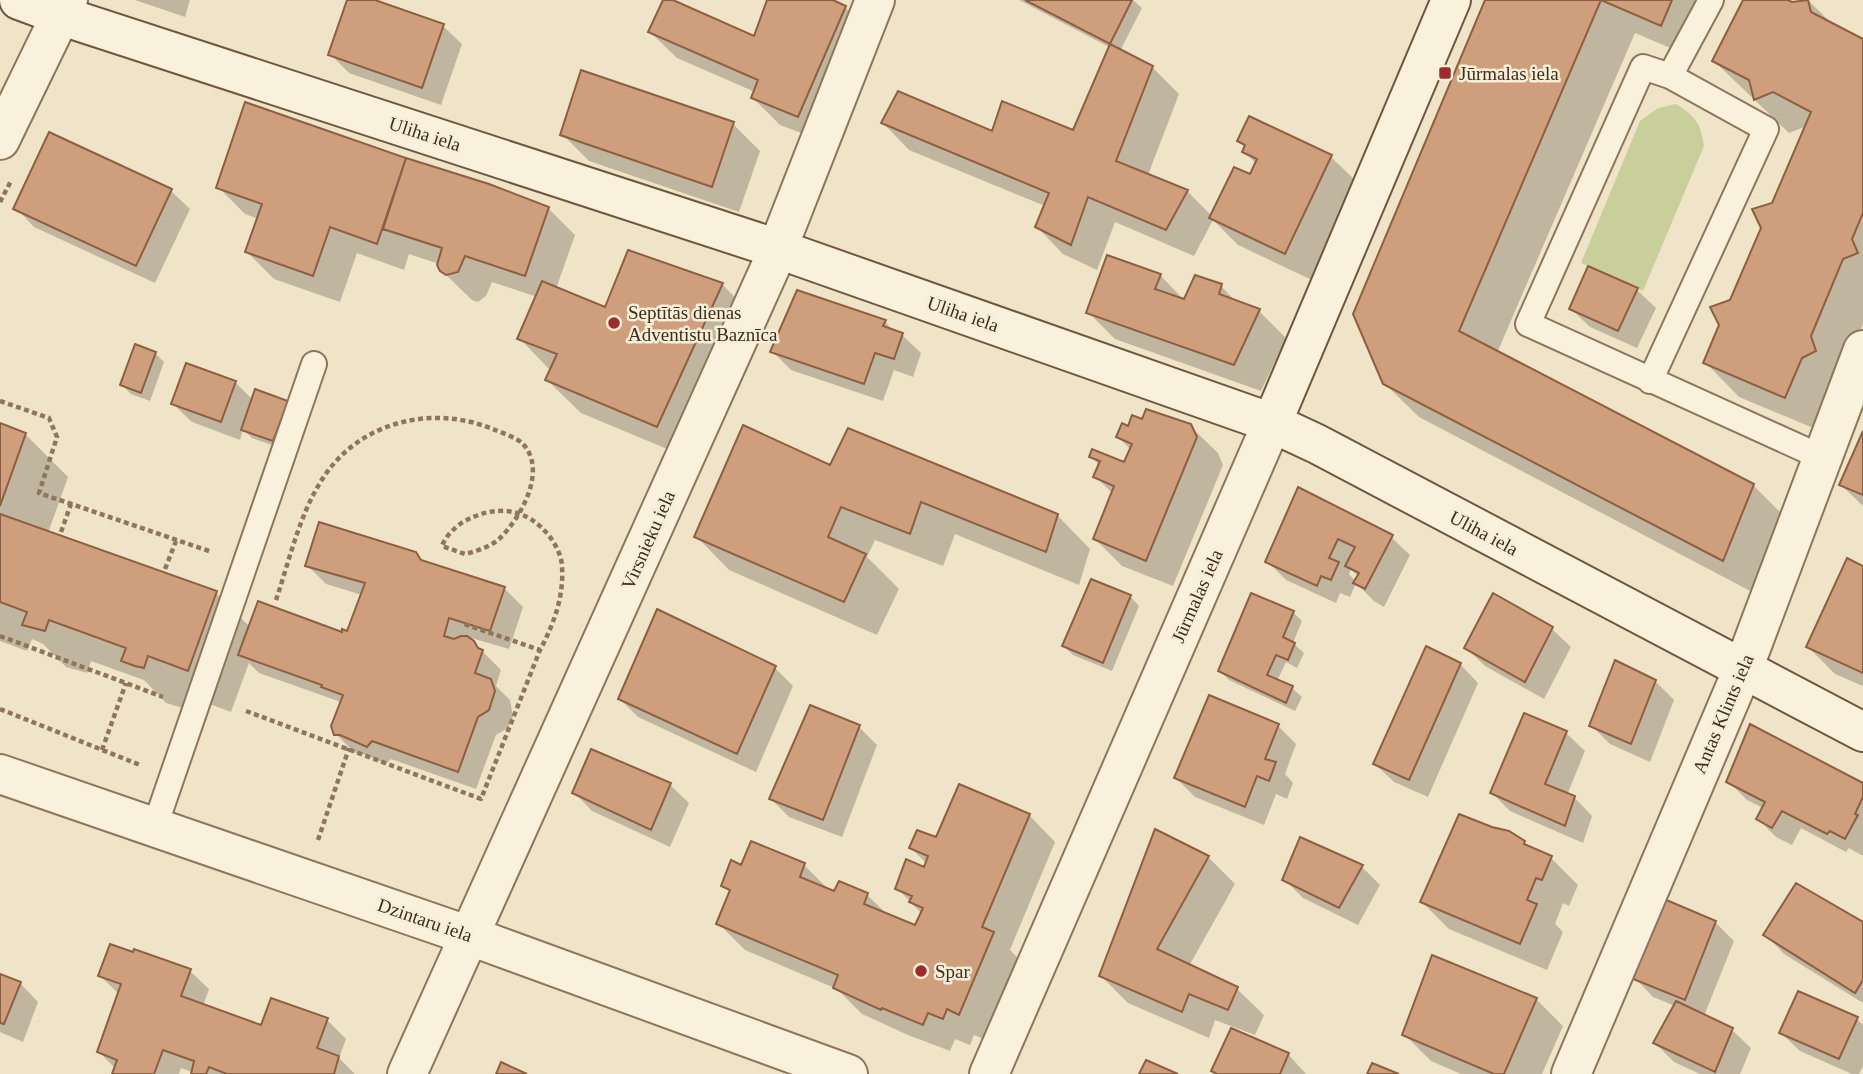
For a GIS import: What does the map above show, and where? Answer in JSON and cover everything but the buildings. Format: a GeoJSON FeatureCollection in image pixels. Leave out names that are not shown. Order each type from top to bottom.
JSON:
{"type":"FeatureCollection","features":[{"type":"Feature","properties":{"kind":"street","name":"Uliha iela"},"geometry":{"type":"LineString","coordinates":[[19,0],[65,8],[778,249],[1272,423],[1317,444],[1863,732]]}},
{"type":"Feature","properties":{"kind":"street","name":"Virsnieku iela"},"geometry":{"type":"LineString","coordinates":[[407,1074],[778,249],[875,0]]}},
{"type":"Feature","properties":{"kind":"street","name":"Jūrmalas iela"},"geometry":{"type":"LineString","coordinates":[[989,1074],[1272,423],[1451,0]]}},
{"type":"Feature","properties":{"kind":"street"},"geometry":{"type":"LineString","coordinates":[[0,140],[65,8]]}},
{"type":"Feature","properties":{"kind":"street","name":"Antas Klints iela"},"geometry":{"type":"LineString","coordinates":[[1571,1074],[1743,669],[1863,350]]}},
{"type":"Feature","properties":{"kind":"street","name":"Dzintaru iela"},"geometry":{"type":"LineString","coordinates":[[0,774],[470,936],[848,1074]]}},
{"type":"Feature","properties":{"kind":"lane"},"geometry":{"type":"LineString","coordinates":[[1670,76],[1711,0]]}},
{"type":"Feature","properties":{"kind":"lane"},"geometry":{"type":"LineString","coordinates":[[1650,382],[1766,129],[1670,76],[1643,67],[1528,324],[1650,382],[1821,457]]}},
{"type":"Feature","properties":{"kind":"lane"},"geometry":{"type":"LineString","coordinates":[[155,826],[314,364]]}},
{"type":"Feature","properties":{"kind":"path"},"geometry":{"type":"LineString","coordinates":[[0,401],[49,418],[57,436],[39,493],[246,563]]}},
{"type":"Feature","properties":{"kind":"path"},"geometry":{"type":"LineString","coordinates":[[246,710],[481,799],[540,650],[553,625],[562,588],[562,564],[555,543],[542,526],[520,513],[509,511],[478,514],[458,525],[443,541],[442,546],[465,554],[476,551],[497,541],[515,522],[520,513],[528,499],[533,477],[531,460],[523,444],[475,421],[449,418],[420,418],[384,426],[356,442],[336,461],[307,509],[276,600]]}},
{"type":"Feature","properties":{"kind":"path"},"geometry":{"type":"LineString","coordinates":[[61,531],[71,504]]}},
{"type":"Feature","properties":{"kind":"path"},"geometry":{"type":"LineString","coordinates":[[165,569],[176,540]]}},
{"type":"Feature","properties":{"kind":"path"},"geometry":{"type":"LineString","coordinates":[[461,623],[540,650]]}},
{"type":"Feature","properties":{"kind":"path"},"geometry":{"type":"LineString","coordinates":[[0,636],[197,710]]}},
{"type":"Feature","properties":{"kind":"path"},"geometry":{"type":"LineString","coordinates":[[102,750],[126,683]]}},
{"type":"Feature","properties":{"kind":"path"},"geometry":{"type":"LineString","coordinates":[[0,709],[173,779]]}},
{"type":"Feature","properties":{"kind":"path"},"geometry":{"type":"LineString","coordinates":[[323,827],[349,748]]}},
{"type":"Feature","properties":{"kind":"green space"},"geometry":{"type":"Polygon","coordinates":[[[1676,104],[1696,121],[1704,146],[1643,291],[1581,263],[1640,121],[1658,108],[1676,104]]]}},
{"type":"Feature","properties":{"kind":"place","name":"Jūrmalas iela"},"geometry":{"type":"Point","coordinates":[1445,73]}},
{"type":"Feature","properties":{"kind":"place","name":"Septītās dienas Adventistu Baznīca"},"geometry":{"type":"Point","coordinates":[614,323]}},
{"type":"Feature","properties":{"kind":"place","name":"Spar"},"geometry":{"type":"Point","coordinates":[921,971]}}]}
